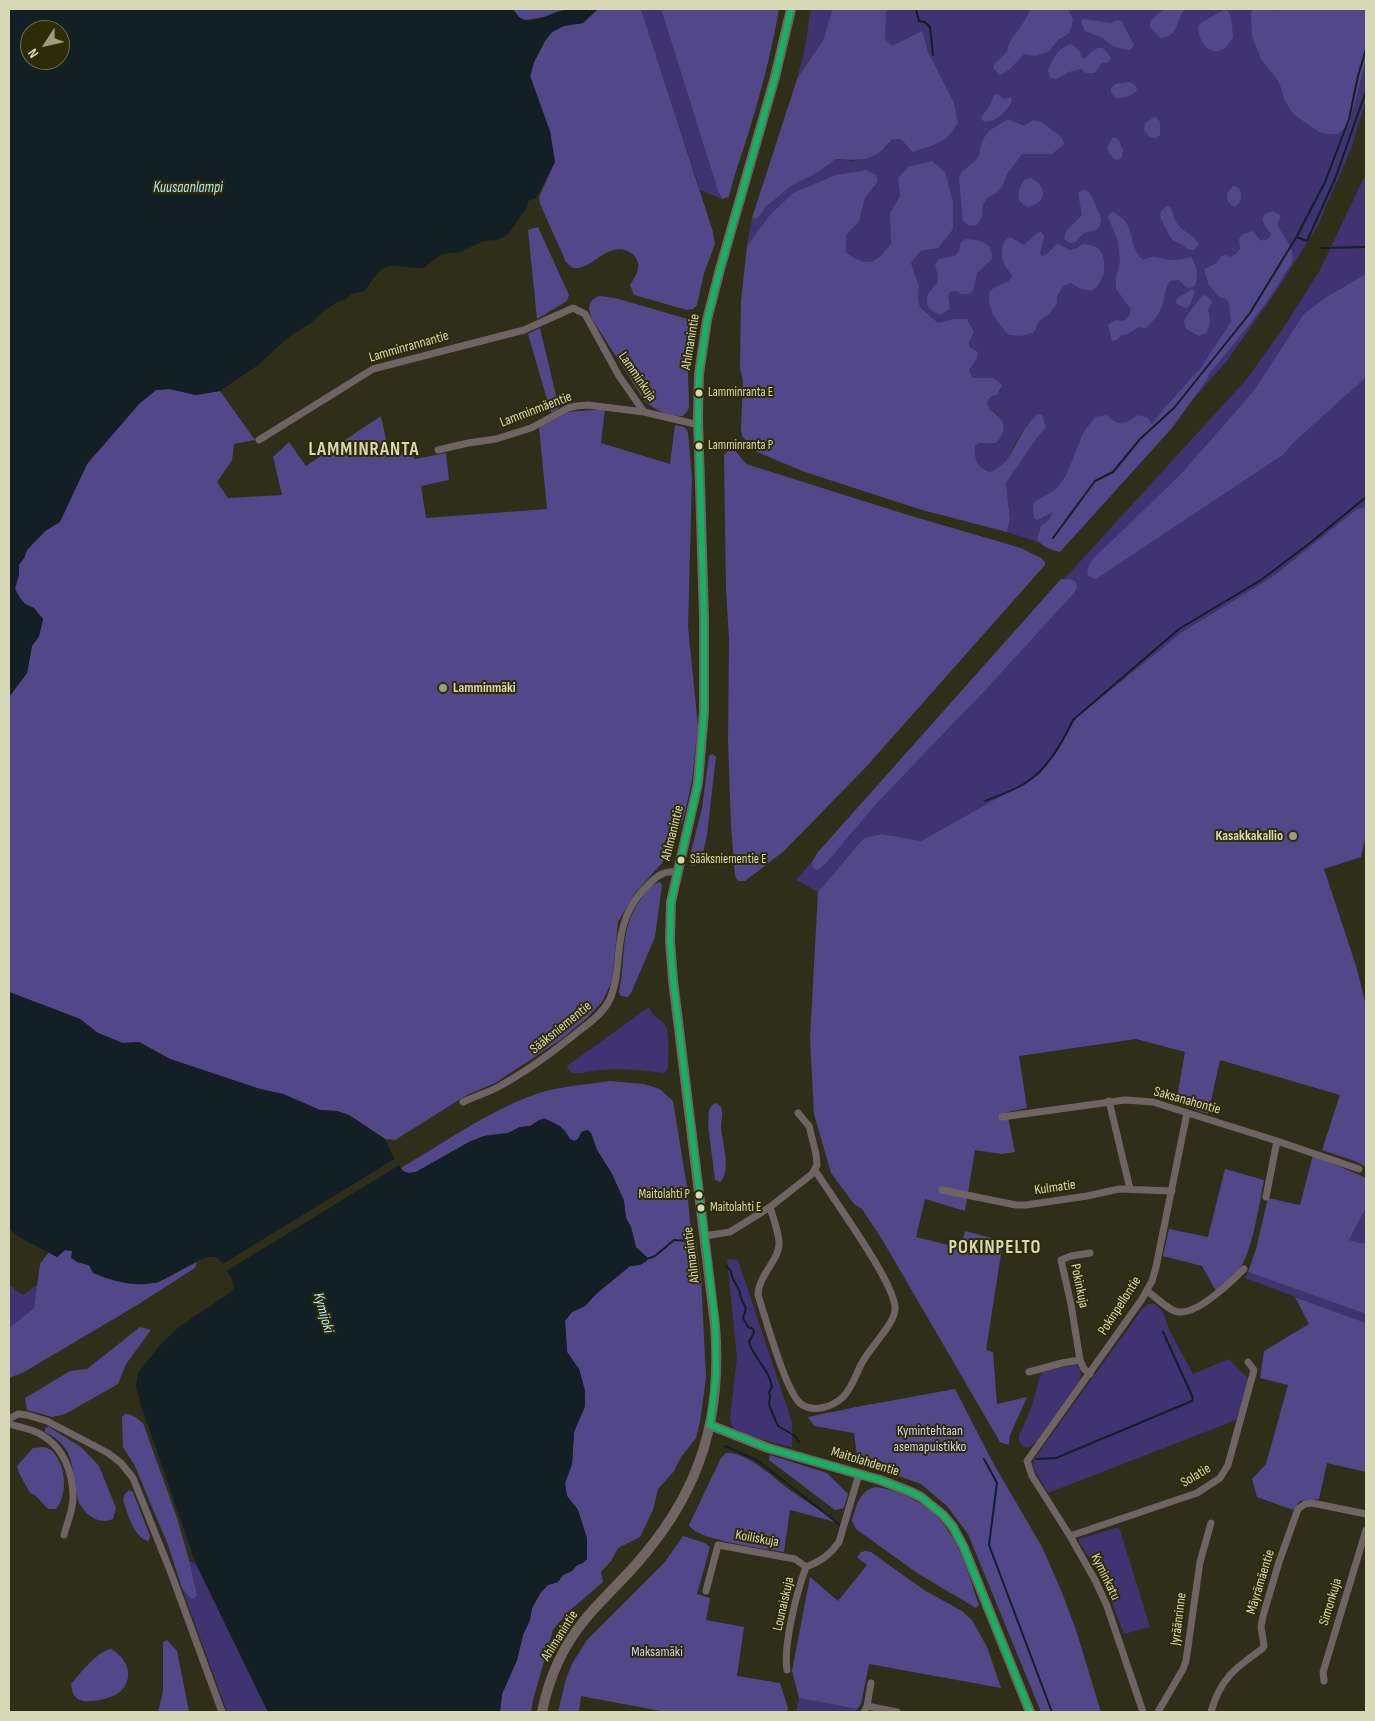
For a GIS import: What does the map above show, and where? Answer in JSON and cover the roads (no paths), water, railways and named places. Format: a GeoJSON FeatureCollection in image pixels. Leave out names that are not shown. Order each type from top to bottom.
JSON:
{"type":"FeatureCollection","features":[{"type":"Feature","properties":{"kind":"street","name":"Ahlmanintie"},"geometry":{"type":"LineString","coordinates":[[542,1712],[552,1676],[561,1656],[574,1635],[591,1612],[644,1556],[672,1518],[698,1464],[710,1425],[716,1387],[717,1353],[673,980],[670,940],[671,914],[677,872],[698,783],[704,720],[699,374],[707,320],[775,77],[791,9]]}},
{"type":"Feature","properties":{"kind":"street","name":"Lamminrannantie"},"geometry":{"type":"LineString","coordinates":[[259,440],[373,369],[524,330],[569,308],[578,310]]}},
{"type":"Feature","properties":{"kind":"street","name":"Lamminkuja"},"geometry":{"type":"LineString","coordinates":[[578,310],[585,314],[619,376],[644,412],[699,425]]}},
{"type":"Feature","properties":{"kind":"street","name":"Lamminmäentie"},"geometry":{"type":"LineString","coordinates":[[438,450],[496,439],[531,428],[568,408],[576,406],[594,406],[644,412]]}},
{"type":"Feature","properties":{"kind":"street","name":"Sääksniementie"},"geometry":{"type":"LineString","coordinates":[[463,1102],[496,1088],[527,1071],[602,1011],[612,994],[616,980],[620,940],[628,912],[641,891],[654,879],[666,871],[677,872]]}},
{"type":"Feature","properties":{"kind":"street"},"geometry":{"type":"LineString","coordinates":[[1109,1101],[1130,1189]]}},
{"type":"Feature","properties":{"kind":"street","name":"Saksanahontie"},"geometry":{"type":"LineString","coordinates":[[1002,1117],[1109,1101],[1153,1102],[1359,1169]]}},
{"type":"Feature","properties":{"kind":"street","name":"Pokinpellontie"},"geometry":{"type":"LineString","coordinates":[[1027,1461],[1147,1291],[1156,1267],[1187,1112]]}},
{"type":"Feature","properties":{"kind":"street"},"geometry":{"type":"LineString","coordinates":[[704,1236],[730,1232],[770,1207],[805,1182],[812,1174],[817,1165],[816,1154],[809,1126],[798,1113]]}},
{"type":"Feature","properties":{"kind":"street"},"geometry":{"type":"LineString","coordinates":[[1266,1196],[1277,1141]]}},
{"type":"Feature","properties":{"kind":"street"},"geometry":{"type":"LineString","coordinates":[[770,1207],[780,1242],[778,1252],[758,1286],[758,1296],[789,1386],[801,1404],[810,1408],[820,1409],[833,1405],[843,1397],[854,1382],[863,1361],[891,1322],[896,1310],[892,1294],[882,1273],[815,1170]]}},
{"type":"Feature","properties":{"kind":"street","name":"Kulmatie"},"geometry":{"type":"LineString","coordinates":[[942,1190],[1016,1205],[1130,1189],[1172,1191]]}},
{"type":"Feature","properties":{"kind":"street","name":"Pokinkuja"},"geometry":{"type":"LineString","coordinates":[[1090,1254],[1071,1256],[1061,1260],[1071,1304],[1080,1360],[1084,1369],[1090,1374]]}},
{"type":"Feature","properties":{"kind":"street"},"geometry":{"type":"LineString","coordinates":[[1147,1291],[1170,1309],[1179,1312],[1188,1311],[1206,1302],[1228,1286],[1244,1269]]}},
{"type":"Feature","properties":{"kind":"street"},"geometry":{"type":"LineString","coordinates":[[1029,1372],[1080,1360]]}},
{"type":"Feature","properties":{"kind":"street","name":"Solatie"},"geometry":{"type":"LineString","coordinates":[[1070,1536],[1197,1493],[1220,1478],[1228,1465],[1254,1370],[1248,1362]]}},
{"type":"Feature","properties":{"kind":"street"},"geometry":{"type":"LineString","coordinates":[[9,1419],[18,1414],[27,1414],[47,1421],[108,1453],[121,1463],[133,1478],[171,1573],[222,1712]]}},
{"type":"Feature","properties":{"kind":"street"},"geometry":{"type":"LineString","coordinates":[[9,1424],[41,1434],[56,1446],[65,1458],[72,1477],[73,1499],[64,1535]]}},
{"type":"Feature","properties":{"kind":"street","name":"Maitolahdentie"},"geometry":{"type":"LineString","coordinates":[[710,1425],[768,1448],[896,1485],[921,1497],[936,1509],[953,1527],[968,1556],[1030,1712]]}},
{"type":"Feature","properties":{"kind":"street","name":"Kyminkatu"},"geometry":{"type":"LineString","coordinates":[[1027,1461],[1032,1476],[1095,1580],[1107,1606],[1143,1712]]}},
{"type":"Feature","properties":{"kind":"street","name":"Lounaiskuja"},"geometry":{"type":"LineString","coordinates":[[787,1670],[788,1645],[798,1593],[806,1567],[818,1562],[835,1549],[839,1542],[859,1474]]}},
{"type":"Feature","properties":{"kind":"street","name":"Mäyrämäentie"},"geometry":{"type":"LineString","coordinates":[[1211,1712],[1216,1696],[1226,1680],[1264,1646],[1261,1627],[1263,1616],[1279,1562],[1298,1509],[1305,1504],[1312,1503],[1366,1514]]}},
{"type":"Feature","properties":{"kind":"street","name":"Jyräänrinne"},"geometry":{"type":"LineString","coordinates":[[1158,1712],[1186,1661],[1197,1578],[1211,1524]]}},
{"type":"Feature","properties":{"kind":"street","name":"Simonkuja"},"geometry":{"type":"LineString","coordinates":[[1324,1681],[1323,1672],[1366,1530]]}},
{"type":"Feature","properties":{"kind":"street","name":"Koiliskuja"},"geometry":{"type":"LineString","coordinates":[[706,1592],[718,1545],[796,1559],[806,1567]]}},
{"type":"Feature","properties":{"kind":"street"},"geometry":{"type":"LineString","coordinates":[[872,1684],[866,1709],[897,1712]]}},
{"type":"Feature","properties":{"kind":"water","name":"Kuusaanlampi"},"geometry":{"type":"Polygon","coordinates":[[[9,9],[513,9],[520,18],[529,21],[566,10],[598,9],[583,23],[564,26],[552,32],[534,62],[530,77],[550,131],[555,162],[536,198],[528,201],[527,207],[509,233],[497,240],[483,241],[460,252],[442,254],[423,268],[389,266],[384,268],[365,291],[351,294],[345,300],[337,302],[321,313],[312,322],[285,340],[258,365],[220,391],[196,395],[170,389],[156,390],[139,404],[87,464],[60,522],[45,531],[27,550],[19,565],[19,575],[15,589],[25,604],[34,608],[43,619],[39,636],[32,646],[27,673],[9,697],[9,9]]]}},
{"type":"Feature","properties":{"kind":"water","name":"Kymijoki"},"geometry":{"type":"Polygon","coordinates":[[[9,992],[80,1019],[98,1033],[122,1043],[139,1042],[170,1059],[260,1089],[283,1094],[320,1110],[337,1111],[349,1115],[385,1139],[393,1157],[403,1171],[409,1173],[416,1172],[469,1142],[484,1136],[508,1133],[520,1127],[530,1126],[544,1118],[560,1126],[570,1139],[574,1141],[584,1131],[588,1130],[591,1133],[597,1150],[612,1174],[624,1201],[626,1218],[631,1227],[636,1247],[647,1257],[647,1261],[640,1265],[630,1266],[596,1294],[585,1306],[572,1312],[565,1321],[567,1352],[579,1369],[585,1391],[585,1406],[574,1432],[572,1464],[565,1483],[567,1496],[578,1510],[587,1538],[587,1559],[577,1565],[572,1571],[563,1575],[558,1582],[548,1585],[541,1592],[532,1608],[517,1660],[502,1694],[500,1712],[268,1712],[196,1564],[141,1406],[136,1386],[138,1373],[161,1344],[180,1326],[228,1294],[234,1288],[234,1285],[221,1261],[214,1257],[208,1257],[193,1263],[168,1278],[154,1283],[138,1284],[123,1282],[93,1273],[89,1265],[77,1262],[71,1258],[72,1251],[65,1250],[57,1257],[21,1238],[9,1229],[9,992]]]}},
{"type":"Feature","properties":{"kind":"waterway"},"geometry":{"type":"LineString","coordinates":[[916,9],[919,21],[925,22],[930,27],[933,55]]}},
{"type":"Feature","properties":{"kind":"waterway"},"geometry":{"type":"LineString","coordinates":[[1053,538],[1095,481],[1113,472],[1140,439],[1174,408],[1250,313],[1297,236],[1325,182],[1349,119],[1366,49]]}},
{"type":"Feature","properties":{"kind":"waterway"},"geometry":{"type":"LineString","coordinates":[[1297,237],[1307,241],[1335,179],[1366,91]]}},
{"type":"Feature","properties":{"kind":"waterway"},"geometry":{"type":"LineString","coordinates":[[1321,248],[1366,247]]}},
{"type":"Feature","properties":{"kind":"waterway"},"geometry":{"type":"LineString","coordinates":[[985,801],[1015,789],[1040,771],[1053,756],[1073,720],[1179,629],[1261,580],[1366,497]]}},
{"type":"Feature","properties":{"kind":"waterway"},"geometry":{"type":"LineString","coordinates":[[647,1259],[655,1256],[674,1240],[688,1241],[694,1245]]}},
{"type":"Feature","properties":{"kind":"waterway"},"geometry":{"type":"LineString","coordinates":[[726,1266],[731,1271],[740,1291],[745,1307],[743,1318],[748,1327],[753,1329],[754,1332],[749,1342],[751,1348],[765,1369],[772,1387],[769,1392],[769,1405],[778,1426],[795,1436],[799,1442]]}},
{"type":"Feature","properties":{"kind":"waterway"},"geometry":{"type":"LineString","coordinates":[[1036,1459],[1056,1458],[1192,1401],[1193,1398],[1163,1332]]}},
{"type":"Feature","properties":{"kind":"waterway"},"geometry":{"type":"LineString","coordinates":[[725,1446],[757,1460],[840,1525]]}},
{"type":"Feature","properties":{"kind":"waterway"},"geometry":{"type":"LineString","coordinates":[[984,1459],[997,1483],[989,1545],[1052,1712]]}},
{"type":"Feature","properties":{"kind":"place","name":"Lamminranta E"},"geometry":{"type":"Point","coordinates":[699,393]}},
{"type":"Feature","properties":{"kind":"place","name":"Lamminranta P"},"geometry":{"type":"Point","coordinates":[699,446]}},
{"type":"Feature","properties":{"kind":"place","name":"Lamminmäki"},"geometry":{"type":"Point","coordinates":[443,688]}},
{"type":"Feature","properties":{"kind":"place","name":"Kasakkakallio"},"geometry":{"type":"Point","coordinates":[1293,836]}},
{"type":"Feature","properties":{"kind":"place","name":"Sääksniementie E"},"geometry":{"type":"Point","coordinates":[681,860]}},
{"type":"Feature","properties":{"kind":"place","name":"Maitolahti P"},"geometry":{"type":"Point","coordinates":[699,1195]}},
{"type":"Feature","properties":{"kind":"place","name":"Maitolahti E"},"geometry":{"type":"Point","coordinates":[701,1208]}},
{"type":"Feature","properties":{"kind":"district","name":"LAMMINRANTA"},"geometry":{"type":"Point","coordinates":[364,450]}},
{"type":"Feature","properties":{"kind":"district","name":"POKINPELTO"},"geometry":{"type":"Point","coordinates":[995,1248]}},
{"type":"Feature","properties":{"kind":"park label","name":"Kymintehtaan asemapuistikko"},"geometry":{"type":"Point","coordinates":[930,1439]}},
{"type":"Feature","properties":{"kind":"park label","name":"Maksamäki"},"geometry":{"type":"Point","coordinates":[657,1652]}}]}
